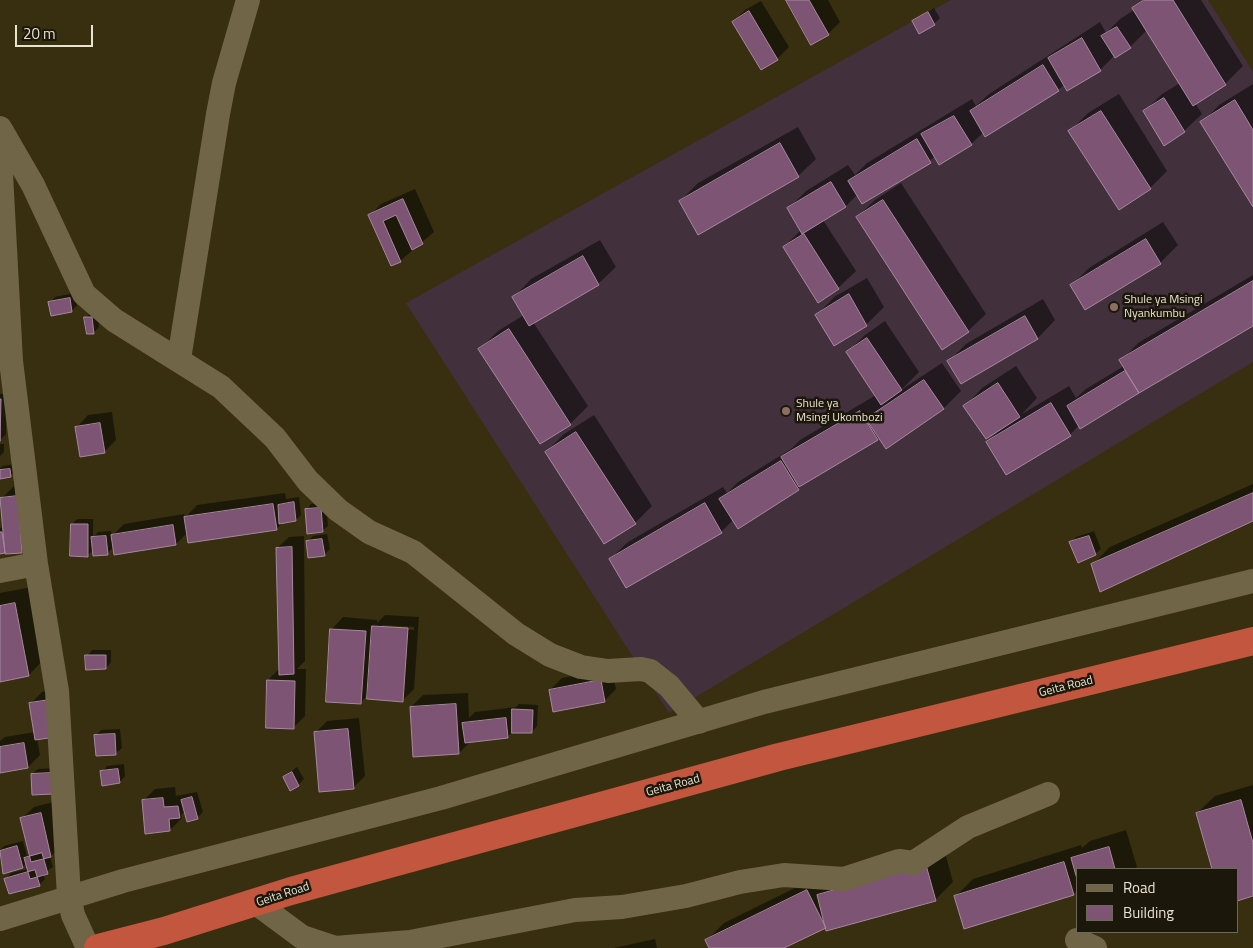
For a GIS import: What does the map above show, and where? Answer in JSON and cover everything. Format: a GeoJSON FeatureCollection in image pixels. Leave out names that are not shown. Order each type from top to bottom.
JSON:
{"type":"FeatureCollection","features":[{"type":"Feature","properties":{"kind":"highway","name":"Geita Road"},"geometry":{"type":"LineString","coordinates":[[98,948],[163,939],[291,891],[779,757],[1253,641]]}},
{"type":"Feature","properties":{"kind":"street"},"geometry":{"type":"LineString","coordinates":[[179,359],[218,114],[224,83],[248,0]]}},
{"type":"Feature","properties":{"kind":"street"},"geometry":{"type":"LineString","coordinates":[[0,128],[33,185],[84,294],[114,320],[221,387],[244,406],[275,438],[308,480],[338,510],[369,532],[413,552],[516,634],[550,655],[580,667],[608,671],[641,669],[650,671],[669,686],[699,722]]}},
{"type":"Feature","properties":{"kind":"street"},"geometry":{"type":"LineString","coordinates":[[0,154],[3,251],[11,361],[36,564],[57,691],[69,896],[73,915],[88,948]]}},
{"type":"Feature","properties":{"kind":"street"},"geometry":{"type":"LineString","coordinates":[[0,571],[36,564]]}},
{"type":"Feature","properties":{"kind":"street"},"geometry":{"type":"LineString","coordinates":[[0,919],[69,896],[441,798],[764,702],[1253,581]]}},
{"type":"Feature","properties":{"kind":"street"},"geometry":{"type":"LineString","coordinates":[[256,903],[302,937],[335,948],[410,942],[575,910],[622,907],[686,896],[740,882],[784,875],[844,879],[899,861],[913,863],[968,827],[1048,794]]}},
{"type":"Feature","properties":{"kind":"shaded area"},"geometry":{"type":"Polygon","coordinates":[[[951,0],[1208,0],[1253,72],[1253,362],[669,713],[406,303],[951,0]]]}},
{"type":"Feature","properties":{"kind":"building"},"geometry":{"type":"Polygon","coordinates":[[[786,0],[809,0],[829,35],[811,45],[786,0]]]}},
{"type":"Feature","properties":{"kind":"building"},"geometry":{"type":"Polygon","coordinates":[[[1144,0],[1173,0],[1226,85],[1193,106],[1132,8],[1144,0]]]}},
{"type":"Feature","properties":{"kind":"building"},"geometry":{"type":"Polygon","coordinates":[[[749,11],[778,60],[761,70],[732,22],[749,11]]]}},
{"type":"Feature","properties":{"kind":"building"},"geometry":{"type":"Polygon","coordinates":[[[928,12],[935,25],[919,34],[912,21],[928,12]]]}},
{"type":"Feature","properties":{"kind":"building"},"geometry":{"type":"Polygon","coordinates":[[[1117,27],[1131,48],[1115,58],[1101,36],[1117,27]]]}},
{"type":"Feature","properties":{"kind":"building"},"geometry":{"type":"Polygon","coordinates":[[[1082,38],[1101,71],[1067,91],[1048,58],[1082,38]]]}},
{"type":"Feature","properties":{"kind":"building"},"geometry":{"type":"Polygon","coordinates":[[[1043,65],[1059,91],[985,137],[970,111],[1043,65]]]}},
{"type":"Feature","properties":{"kind":"building"},"geometry":{"type":"Polygon","coordinates":[[[1164,98],[1185,132],[1164,146],[1143,111],[1164,98]]]}},
{"type":"Feature","properties":{"kind":"building"},"geometry":{"type":"Polygon","coordinates":[[[1235,100],[1253,130],[1253,207],[1200,122],[1235,100]]]}},
{"type":"Feature","properties":{"kind":"building"},"geometry":{"type":"Polygon","coordinates":[[[1101,111],[1151,189],[1119,210],[1068,131],[1101,111]]]}},
{"type":"Feature","properties":{"kind":"building"},"geometry":{"type":"Polygon","coordinates":[[[954,116],[972,145],[939,165],[921,134],[954,116]]]}},
{"type":"Feature","properties":{"kind":"building"},"geometry":{"type":"Polygon","coordinates":[[[917,139],[931,163],[862,204],[848,181],[917,139]]]}},
{"type":"Feature","properties":{"kind":"building"},"geometry":{"type":"Polygon","coordinates":[[[780,143],[799,177],[698,235],[679,201],[780,143]]]}},
{"type":"Feature","properties":{"kind":"building"},"geometry":{"type":"Polygon","coordinates":[[[831,182],[846,207],[802,234],[787,208],[831,182]]]}},
{"type":"Feature","properties":{"kind":"building"},"geometry":{"type":"Polygon","coordinates":[[[403,199],[423,244],[412,250],[396,215],[383,221],[401,262],[391,266],[368,215],[403,199]]]}},
{"type":"Feature","properties":{"kind":"building"},"geometry":{"type":"Polygon","coordinates":[[[883,200],[969,332],[942,350],[856,217],[883,200]]]}},
{"type":"Feature","properties":{"kind":"building"},"geometry":{"type":"Polygon","coordinates":[[[804,234],[839,289],[818,303],[783,247],[804,234]]]}},
{"type":"Feature","properties":{"kind":"building"},"geometry":{"type":"Polygon","coordinates":[[[1146,239],[1161,264],[1085,310],[1070,285],[1146,239]]]}},
{"type":"Feature","properties":{"kind":"building"},"geometry":{"type":"Polygon","coordinates":[[[583,256],[599,285],[529,326],[512,297],[583,256]]]}},
{"type":"Feature","properties":{"kind":"building"},"geometry":{"type":"Polygon","coordinates":[[[1253,281],[1253,326],[1139,393],[1119,360],[1253,281]]]}},
{"type":"Feature","properties":{"kind":"building"},"geometry":{"type":"Polygon","coordinates":[[[849,294],[867,326],[834,346],[815,315],[849,294]]]}},
{"type":"Feature","properties":{"kind":"building"},"geometry":{"type":"Polygon","coordinates":[[[70,298],[72,312],[51,316],[48,302],[70,298]]]}},
{"type":"Feature","properties":{"kind":"building"},"geometry":{"type":"Polygon","coordinates":[[[1025,316],[1038,339],[961,384],[947,361],[1025,316]]]}},
{"type":"Feature","properties":{"kind":"building"},"geometry":{"type":"Polygon","coordinates":[[[84,317],[92,317],[94,334],[87,334],[84,317]]]}},
{"type":"Feature","properties":{"kind":"building"},"geometry":{"type":"Polygon","coordinates":[[[509,329],[571,425],[540,444],[478,349],[509,329]]]}},
{"type":"Feature","properties":{"kind":"building"},"geometry":{"type":"Polygon","coordinates":[[[867,338],[902,390],[881,405],[846,352],[867,338]]]}},
{"type":"Feature","properties":{"kind":"building"},"geometry":{"type":"Polygon","coordinates":[[[1125,371],[1139,393],[1080,429],[1067,406],[1125,371]]]}},
{"type":"Feature","properties":{"kind":"building"},"geometry":{"type":"Polygon","coordinates":[[[924,380],[944,409],[886,449],[866,419],[924,380]]]}},
{"type":"Feature","properties":{"kind":"building"},"geometry":{"type":"Polygon","coordinates":[[[998,383],[1020,417],[986,439],[963,406],[998,383]]]}},
{"type":"Feature","properties":{"kind":"building"},"geometry":{"type":"Polygon","coordinates":[[[0,399],[1,399],[0,441],[0,399]]]}},
{"type":"Feature","properties":{"kind":"building"},"geometry":{"type":"Polygon","coordinates":[[[1051,403],[1071,436],[1006,475],[986,442],[1051,403]]]}},
{"type":"Feature","properties":{"kind":"building"},"geometry":{"type":"Polygon","coordinates":[[[860,411],[878,440],[799,487],[781,457],[860,411]]]}},
{"type":"Feature","properties":{"kind":"building"},"geometry":{"type":"Polygon","coordinates":[[[100,423],[105,453],[80,457],[75,427],[100,423]]]}},
{"type":"Feature","properties":{"kind":"building"},"geometry":{"type":"Polygon","coordinates":[[[576,432],[636,524],[604,544],[545,452],[576,432]]]}},
{"type":"Feature","properties":{"kind":"building"},"geometry":{"type":"Polygon","coordinates":[[[781,461],[799,490],[738,529],[719,499],[781,461]]]}},
{"type":"Feature","properties":{"kind":"building"},"geometry":{"type":"Polygon","coordinates":[[[10,469],[11,477],[0,479],[0,470],[10,469]]]}},
{"type":"Feature","properties":{"kind":"building"},"geometry":{"type":"Polygon","coordinates":[[[1253,493],[1253,521],[1100,592],[1091,564],[1253,493]]]}},
{"type":"Feature","properties":{"kind":"building"},"geometry":{"type":"Polygon","coordinates":[[[18,496],[22,553],[5,554],[0,498],[18,496]]]}},
{"type":"Feature","properties":{"kind":"building"},"geometry":{"type":"Polygon","coordinates":[[[294,502],[296,521],[279,524],[278,505],[294,502]]]}},
{"type":"Feature","properties":{"kind":"building"},"geometry":{"type":"Polygon","coordinates":[[[705,503],[722,533],[626,588],[609,559],[705,503]]]}},
{"type":"Feature","properties":{"kind":"building"},"geometry":{"type":"Polygon","coordinates":[[[273,504],[277,530],[188,543],[184,517],[273,504]]]}},
{"type":"Feature","properties":{"kind":"building"},"geometry":{"type":"Polygon","coordinates":[[[321,508],[323,532],[307,534],[305,509],[321,508]]]}},
{"type":"Feature","properties":{"kind":"building"},"geometry":{"type":"Polygon","coordinates":[[[71,524],[88,524],[88,557],[70,556],[71,524]]]}},
{"type":"Feature","properties":{"kind":"building"},"geometry":{"type":"Polygon","coordinates":[[[173,525],[176,545],[114,555],[111,535],[173,525]]]}},
{"type":"Feature","properties":{"kind":"building"},"geometry":{"type":"Polygon","coordinates":[[[0,532],[2,532],[5,553],[0,554],[0,532]]]}},
{"type":"Feature","properties":{"kind":"building"},"geometry":{"type":"Polygon","coordinates":[[[106,536],[108,555],[93,556],[91,537],[106,536]]]}},
{"type":"Feature","properties":{"kind":"building"},"geometry":{"type":"Polygon","coordinates":[[[1089,536],[1096,555],[1078,563],[1069,542],[1089,536]]]}},
{"type":"Feature","properties":{"kind":"building"},"geometry":{"type":"Polygon","coordinates":[[[322,539],[325,556],[308,558],[306,541],[322,539]]]}},
{"type":"Feature","properties":{"kind":"building"},"geometry":{"type":"Polygon","coordinates":[[[292,547],[294,674],[279,675],[276,548],[292,547]]]}},
{"type":"Feature","properties":{"kind":"building"},"geometry":{"type":"Polygon","coordinates":[[[15,603],[29,676],[0,682],[0,606],[15,603]]]}},
{"type":"Feature","properties":{"kind":"building"},"geometry":{"type":"Polygon","coordinates":[[[372,626],[408,628],[403,702],[367,699],[372,626]]]}},
{"type":"Feature","properties":{"kind":"building"},"geometry":{"type":"Polygon","coordinates":[[[330,629],[366,631],[361,704],[326,702],[330,629]]]}},
{"type":"Feature","properties":{"kind":"building"},"geometry":{"type":"Polygon","coordinates":[[[85,655],[106,655],[106,669],[86,670],[85,655]]]}},
{"type":"Feature","properties":{"kind":"building"},"geometry":{"type":"Polygon","coordinates":[[[267,680],[295,681],[294,729],[266,728],[267,680]]]}},
{"type":"Feature","properties":{"kind":"building"},"geometry":{"type":"Polygon","coordinates":[[[601,680],[605,702],[553,712],[549,690],[601,680]]]}},
{"type":"Feature","properties":{"kind":"building"},"geometry":{"type":"Polygon","coordinates":[[[50,700],[56,737],[35,740],[29,703],[50,700]]]}},
{"type":"Feature","properties":{"kind":"building"},"geometry":{"type":"Polygon","coordinates":[[[456,704],[459,754],[413,757],[410,707],[456,704]]]}},
{"type":"Feature","properties":{"kind":"building"},"geometry":{"type":"Polygon","coordinates":[[[512,709],[533,710],[532,733],[512,733],[512,709]]]}},
{"type":"Feature","properties":{"kind":"building"},"geometry":{"type":"Polygon","coordinates":[[[506,718],[508,738],[465,743],[462,723],[506,718]]]}},
{"type":"Feature","properties":{"kind":"building"},"geometry":{"type":"Polygon","coordinates":[[[348,729],[354,789],[319,792],[314,732],[348,729]]]}},
{"type":"Feature","properties":{"kind":"building"},"geometry":{"type":"Polygon","coordinates":[[[115,734],[116,755],[96,756],[94,735],[115,734]]]}},
{"type":"Feature","properties":{"kind":"building"},"geometry":{"type":"Polygon","coordinates":[[[24,743],[28,768],[0,773],[0,747],[24,743]]]}},
{"type":"Feature","properties":{"kind":"building"},"geometry":{"type":"Polygon","coordinates":[[[118,769],[120,783],[102,786],[100,771],[118,769]]]}},
{"type":"Feature","properties":{"kind":"building"},"geometry":{"type":"Polygon","coordinates":[[[292,772],[299,786],[290,791],[283,777],[292,772]]]}},
{"type":"Feature","properties":{"kind":"building"},"geometry":{"type":"Polygon","coordinates":[[[52,773],[53,794],[32,795],[31,774],[52,773]]]}},
{"type":"Feature","properties":{"kind":"building"},"geometry":{"type":"Polygon","coordinates":[[[192,797],[198,819],[187,822],[181,800],[192,797]]]}},
{"type":"Feature","properties":{"kind":"building"},"geometry":{"type":"Polygon","coordinates":[[[163,798],[164,807],[178,806],[180,818],[169,819],[170,831],[145,834],[142,800],[163,798]]]}},
{"type":"Feature","properties":{"kind":"building"},"geometry":{"type":"Polygon","coordinates":[[[1241,800],[1253,843],[1253,896],[1238,901],[1238,868],[1212,868],[1196,813],[1241,800]]]}},
{"type":"Feature","properties":{"kind":"building"},"geometry":{"type":"Polygon","coordinates":[[[41,813],[51,857],[31,862],[20,818],[41,813]]]}},
{"type":"Feature","properties":{"kind":"building"},"geometry":{"type":"Polygon","coordinates":[[[17,846],[23,868],[3,874],[0,851],[17,846]]]}},
{"type":"Feature","properties":{"kind":"building"},"geometry":{"type":"Polygon","coordinates":[[[1109,847],[1115,868],[1076,868],[1076,876],[1071,858],[1109,847]]]}},
{"type":"Feature","properties":{"kind":"building"},"geometry":{"type":"Polygon","coordinates":[[[42,853],[48,874],[30,879],[24,858],[42,853]]]}},
{"type":"Feature","properties":{"kind":"building"},"geometry":{"type":"Polygon","coordinates":[[[1064,862],[1074,895],[964,929],[954,896],[1064,862]]]}},
{"type":"Feature","properties":{"kind":"building"},"geometry":{"type":"Polygon","coordinates":[[[926,865],[936,901],[826,931],[817,895],[926,865]]]}},
{"type":"Feature","properties":{"kind":"building"},"geometry":{"type":"Polygon","coordinates":[[[35,870],[40,886],[9,894],[4,879],[35,870]]]}},
{"type":"Feature","properties":{"kind":"building"},"geometry":{"type":"Polygon","coordinates":[[[807,890],[826,928],[784,948],[709,948],[705,940],[807,890]]]}},
{"type":"Feature","properties":{"kind":"place","name":"Shule ya Msingi Nyankumbu"},"geometry":{"type":"Point","coordinates":[1114,307]}},
{"type":"Feature","properties":{"kind":"place","name":"Shule ya Msingi Ukombozi"},"geometry":{"type":"Point","coordinates":[786,411]}}]}
